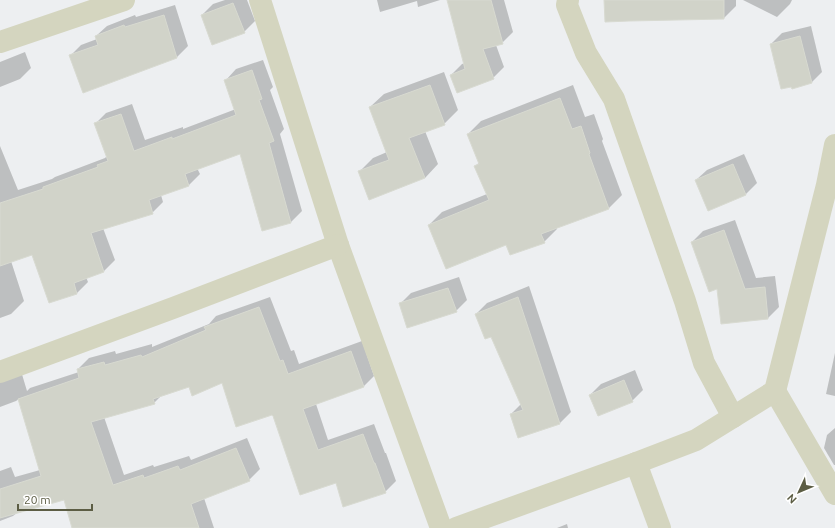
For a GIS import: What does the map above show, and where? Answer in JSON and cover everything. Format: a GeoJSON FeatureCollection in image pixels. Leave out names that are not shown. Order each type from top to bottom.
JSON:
{"type":"FeatureCollection","features":[{"type":"Feature","properties":{"kind":"street"},"geometry":{"type":"LineString","coordinates":[[0,42],[124,0]]}},
{"type":"Feature","properties":{"kind":"street"},"geometry":{"type":"LineString","coordinates":[[260,0],[338,245],[441,528]]}},
{"type":"Feature","properties":{"kind":"street"},"geometry":{"type":"LineString","coordinates":[[568,0],[567,5],[586,53],[614,99],[685,301],[704,363],[733,417]]}},
{"type":"Feature","properties":{"kind":"street"},"geometry":{"type":"LineString","coordinates":[[456,528],[696,440],[775,391],[831,186],[835,145]]}},
{"type":"Feature","properties":{"kind":"street"},"geometry":{"type":"LineString","coordinates":[[0,372],[174,308],[338,245]]}},
{"type":"Feature","properties":{"kind":"street"},"geometry":{"type":"LineString","coordinates":[[775,391],[835,494]]}},
{"type":"Feature","properties":{"kind":"street"},"geometry":{"type":"LineString","coordinates":[[636,463],[660,528]]}},
{"type":"Feature","properties":{"kind":"building"},"geometry":{"type":"Polygon","coordinates":[[[447,0],[491,0],[503,44],[483,49],[494,79],[457,93],[450,75],[465,69],[447,0]]]}},
{"type":"Feature","properties":{"kind":"building"},"geometry":{"type":"Polygon","coordinates":[[[604,0],[724,0],[724,19],[605,22],[604,0]]]}},
{"type":"Feature","properties":{"kind":"building"},"geometry":{"type":"Polygon","coordinates":[[[233,3],[245,33],[212,45],[201,15],[233,3]]]}},
{"type":"Feature","properties":{"kind":"building"},"geometry":{"type":"Polygon","coordinates":[[[164,15],[177,58],[83,93],[69,55],[98,45],[95,36],[124,25],[125,27],[164,15]]]}},
{"type":"Feature","properties":{"kind":"building"},"geometry":{"type":"Polygon","coordinates":[[[800,36],[812,83],[792,89],[791,87],[781,89],[770,44],[800,36]]]}},
{"type":"Feature","properties":{"kind":"building"},"geometry":{"type":"Polygon","coordinates":[[[252,70],[262,99],[259,100],[274,141],[269,143],[291,223],[262,231],[240,154],[185,174],[189,186],[149,200],[153,214],[91,233],[104,272],[74,283],[77,294],[49,303],[32,255],[0,266],[0,203],[43,189],[43,187],[98,167],[97,165],[108,161],[94,123],[121,114],[134,151],[172,137],[172,139],[236,115],[224,80],[252,70]]]}},
{"type":"Feature","properties":{"kind":"building"},"geometry":{"type":"Polygon","coordinates":[[[430,85],[445,125],[409,138],[425,178],[369,200],[358,171],[389,160],[369,107],[430,85]]]}},
{"type":"Feature","properties":{"kind":"building"},"geometry":{"type":"Polygon","coordinates":[[[560,98],[572,129],[581,126],[590,153],[589,154],[609,209],[541,234],[545,243],[510,255],[506,245],[446,269],[428,225],[489,200],[474,166],[479,164],[467,134],[560,98]]]}},
{"type":"Feature","properties":{"kind":"building"},"geometry":{"type":"Polygon","coordinates":[[[733,164],[746,195],[708,211],[695,180],[733,164]]]}},
{"type":"Feature","properties":{"kind":"building"},"geometry":{"type":"Polygon","coordinates":[[[724,230],[745,289],[765,287],[768,319],[721,324],[717,289],[709,292],[691,242],[724,230]]]}},
{"type":"Feature","properties":{"kind":"building"},"geometry":{"type":"Polygon","coordinates":[[[448,288],[457,312],[407,328],[399,303],[448,288]]]}},
{"type":"Feature","properties":{"kind":"building"},"geometry":{"type":"Polygon","coordinates":[[[518,297],[560,424],[518,438],[510,414],[523,410],[491,337],[485,339],[475,314],[518,297]]]}},
{"type":"Feature","properties":{"kind":"building"},"geometry":{"type":"Polygon","coordinates":[[[259,307],[280,361],[283,360],[288,374],[351,351],[364,387],[303,409],[318,450],[363,434],[386,493],[343,507],[336,483],[300,495],[273,416],[272,415],[236,427],[222,383],[192,396],[189,387],[153,399],[155,404],[91,422],[113,485],[143,475],[144,478],[178,466],[180,470],[236,448],[250,481],[191,504],[199,528],[72,528],[64,500],[0,518],[0,489],[41,476],[18,399],[79,378],[77,369],[104,362],[105,365],[141,355],[142,357],[206,330],[204,327],[259,307]]]}},
{"type":"Feature","properties":{"kind":"building"},"geometry":{"type":"Polygon","coordinates":[[[624,380],[633,402],[598,416],[589,395],[624,380]]]}}]}
